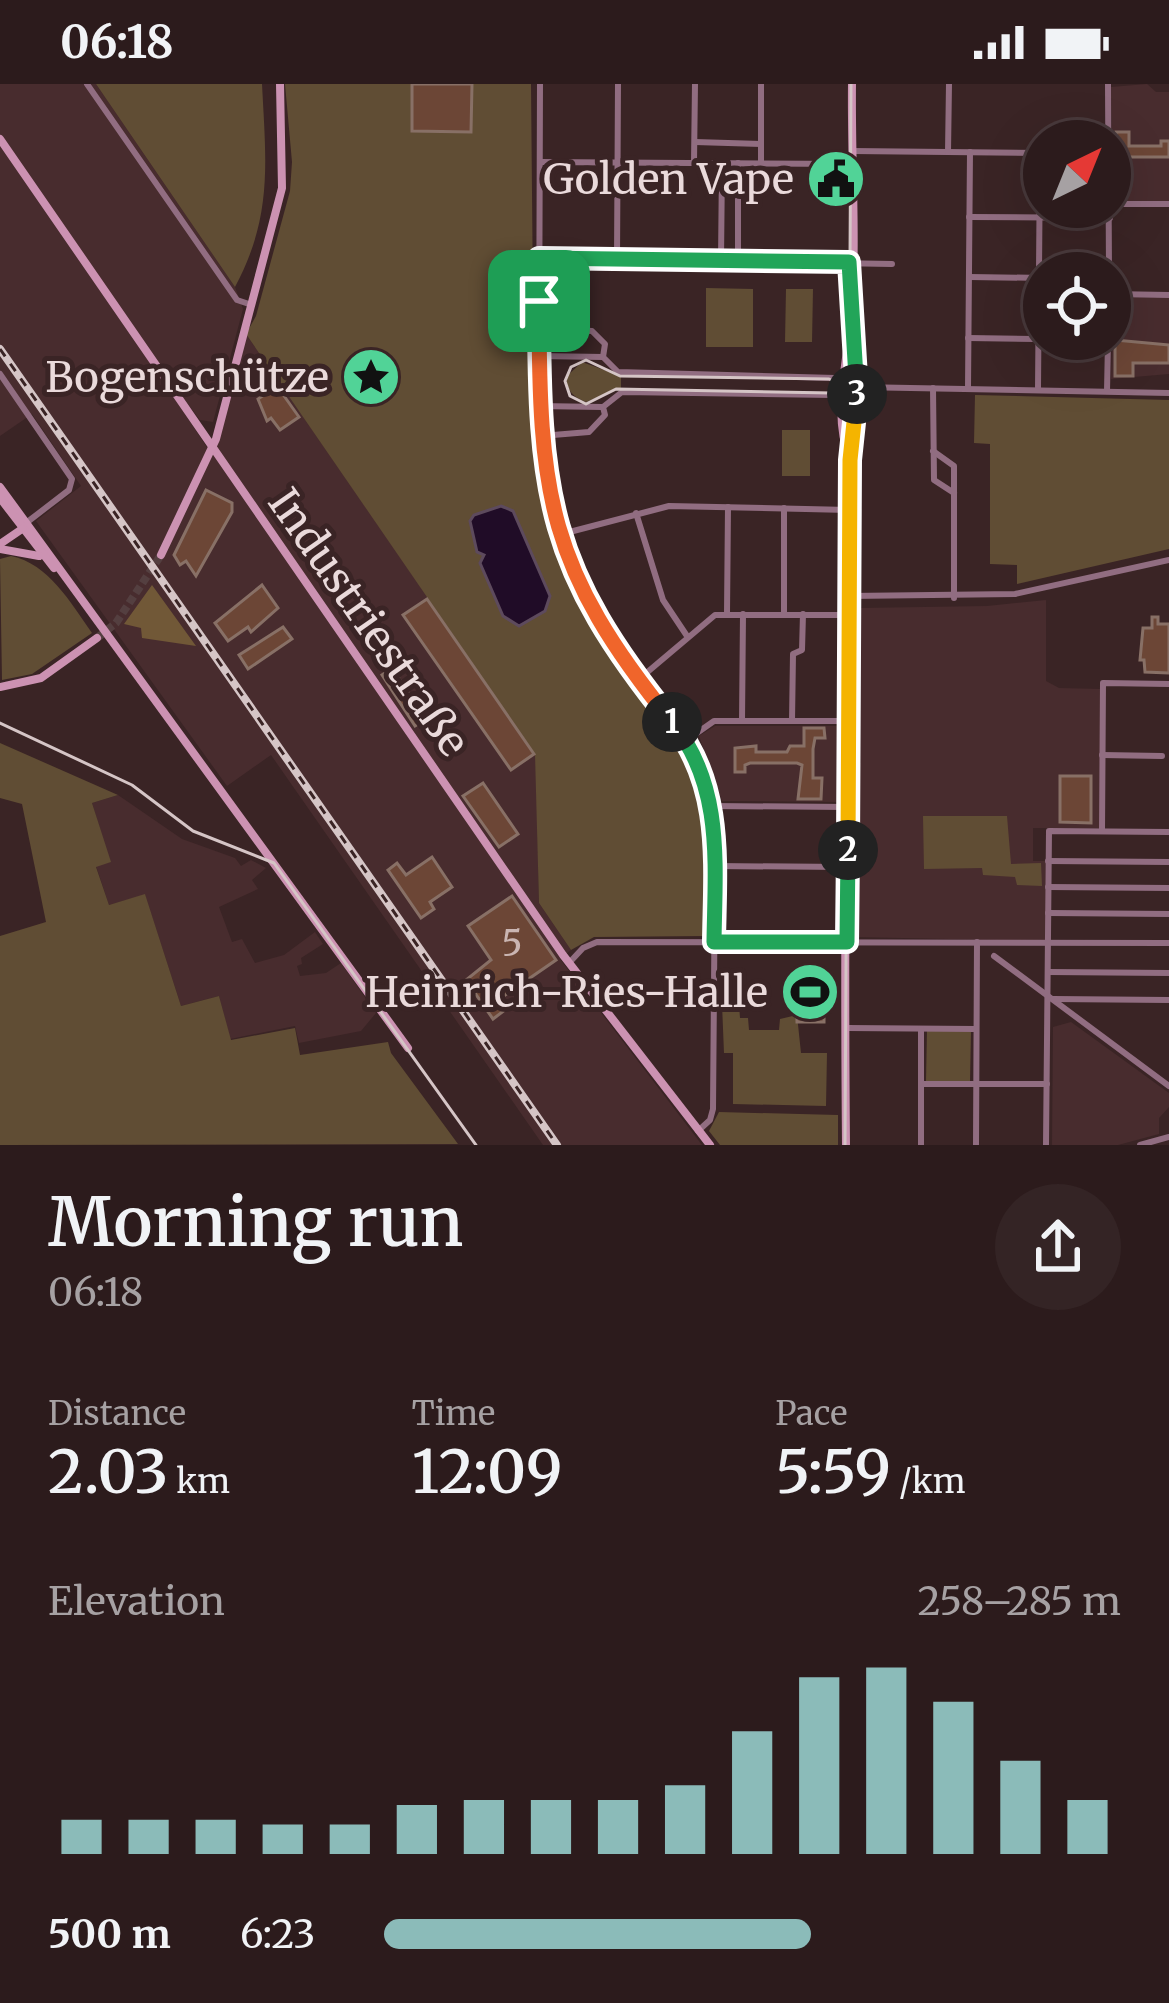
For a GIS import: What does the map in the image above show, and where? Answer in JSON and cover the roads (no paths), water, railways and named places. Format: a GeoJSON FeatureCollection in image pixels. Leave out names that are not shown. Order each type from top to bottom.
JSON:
{"type":"FeatureCollection","features":[{"type":"Feature","properties":{"kind":"street"},"geometry":{"type":"LineString","coordinates":[[87,84],[237,300],[252,305]]}},
{"type":"Feature","properties":{"kind":"street"},"geometry":{"type":"LineString","coordinates":[[160,555],[213,448],[282,188],[280,84]]}},
{"type":"Feature","properties":{"kind":"street"},"geometry":{"type":"LineString","coordinates":[[540,84],[539,406],[558,535],[592,612],[687,740],[712,806],[713,1109],[710,1120],[698,1131]]}},
{"type":"Feature","properties":{"kind":"street"},"geometry":{"type":"LineString","coordinates":[[617,260],[618,84]]}},
{"type":"Feature","properties":{"kind":"street"},"geometry":{"type":"LineString","coordinates":[[694,162],[695,84]]}},
{"type":"Feature","properties":{"kind":"street"},"geometry":{"type":"LineString","coordinates":[[761,84],[761,163]]}},
{"type":"Feature","properties":{"kind":"street"},"geometry":{"type":"LineString","coordinates":[[850,460],[844,441],[844,380],[850,326],[852,84]]}},
{"type":"Feature","properties":{"kind":"street"},"geometry":{"type":"LineString","coordinates":[[948,152],[949,84]]}},
{"type":"Feature","properties":{"kind":"street"},"geometry":{"type":"LineString","coordinates":[[1110,84],[1111,120]]}},
{"type":"Feature","properties":{"kind":"street","name":"Industriestraße"},"geometry":{"type":"LineString","coordinates":[[0,139],[569,963],[710,1145]]}},
{"type":"Feature","properties":{"kind":"street"},"geometry":{"type":"LineString","coordinates":[[694,142],[761,144]]}},
{"type":"Feature","properties":{"kind":"street"},"geometry":{"type":"LineString","coordinates":[[852,151],[1023,153]]}},
{"type":"Feature","properties":{"kind":"street"},"geometry":{"type":"LineString","coordinates":[[968,389],[970,152]]}},
{"type":"Feature","properties":{"kind":"street"},"geometry":{"type":"LineString","coordinates":[[540,162],[851,164]]}},
{"type":"Feature","properties":{"kind":"street"},"geometry":{"type":"LineString","coordinates":[[722,163],[722,261]]}},
{"type":"Feature","properties":{"kind":"street"},"geometry":{"type":"LineString","coordinates":[[738,163],[738,261]]}},
{"type":"Feature","properties":{"kind":"street"},"geometry":{"type":"LineString","coordinates":[[1131,204],[1169,204]]}},
{"type":"Feature","properties":{"kind":"street"},"geometry":{"type":"LineString","coordinates":[[969,217],[1023,218]]}},
{"type":"Feature","properties":{"kind":"street"},"geometry":{"type":"LineString","coordinates":[[539,258],[892,264]]}},
{"type":"Feature","properties":{"kind":"street"},"geometry":{"type":"LineString","coordinates":[[969,277],[1023,278]]}},
{"type":"Feature","properties":{"kind":"street"},"geometry":{"type":"LineString","coordinates":[[1131,294],[1169,295]]}},
{"type":"Feature","properties":{"kind":"street"},"geometry":{"type":"LineString","coordinates":[[846,1145],[849,510],[850,460],[857,430],[856,336],[850,326]]}},
{"type":"Feature","properties":{"kind":"street"},"geometry":{"type":"LineString","coordinates":[[539,328],[592,331],[605,344],[603,357],[612,369],[624,373],[844,380],[857,387],[1169,393]]}},
{"type":"Feature","properties":{"kind":"street"},"geometry":{"type":"LineString","coordinates":[[968,338],[1023,339]]}},
{"type":"Feature","properties":{"kind":"street"},"geometry":{"type":"LineString","coordinates":[[539,356],[603,357]]}},
{"type":"Feature","properties":{"kind":"street"},"geometry":{"type":"LineString","coordinates":[[1038,360],[1038,390]]}},
{"type":"Feature","properties":{"kind":"street"},"geometry":{"type":"LineString","coordinates":[[1107,391],[1108,360]]}},
{"type":"Feature","properties":{"kind":"street"},"geometry":{"type":"LineString","coordinates":[[0,374],[72,479],[69,490],[0,544]]}},
{"type":"Feature","properties":{"kind":"street"},"geometry":{"type":"LineString","coordinates":[[539,406],[603,406],[622,392],[844,394],[857,387]]}},
{"type":"Feature","properties":{"kind":"street"},"geometry":{"type":"LineString","coordinates":[[934,388],[934,480],[954,493]]}},
{"type":"Feature","properties":{"kind":"street"},"geometry":{"type":"LineString","coordinates":[[541,436],[590,432],[605,415],[603,406]]}},
{"type":"Feature","properties":{"kind":"street"},"geometry":{"type":"LineString","coordinates":[[196,424],[211,427],[221,419]]}},
{"type":"Feature","properties":{"kind":"street"},"geometry":{"type":"LineString","coordinates":[[933,452],[954,466],[954,594]]}},
{"type":"Feature","properties":{"kind":"street"},"geometry":{"type":"LineString","coordinates":[[0,487],[41,556],[60,574]]}},
{"type":"Feature","properties":{"kind":"street"},"geometry":{"type":"LineString","coordinates":[[0,498],[408,1048]]}},
{"type":"Feature","properties":{"kind":"street"},"geometry":{"type":"LineString","coordinates":[[558,535],[669,506],[849,510]]}},
{"type":"Feature","properties":{"kind":"street"},"geometry":{"type":"LineString","coordinates":[[727,614],[728,507]]}},
{"type":"Feature","properties":{"kind":"street"},"geometry":{"type":"LineString","coordinates":[[784,508],[784,614]]}},
{"type":"Feature","properties":{"kind":"street"},"geometry":{"type":"LineString","coordinates":[[636,513],[663,600],[688,636]]}},
{"type":"Feature","properties":{"kind":"street"},"geometry":{"type":"LineString","coordinates":[[0,544],[41,556]]}},
{"type":"Feature","properties":{"kind":"street"},"geometry":{"type":"LineString","coordinates":[[849,596],[1048,589],[1169,560]]}},
{"type":"Feature","properties":{"kind":"street"},"geometry":{"type":"LineString","coordinates":[[742,721],[743,614]]}},
{"type":"Feature","properties":{"kind":"street"},"geometry":{"type":"LineString","coordinates":[[792,721],[793,654],[802,650],[803,614]]}},
{"type":"Feature","properties":{"kind":"street"},"geometry":{"type":"LineString","coordinates":[[638,680],[715,615],[849,614]]}},
{"type":"Feature","properties":{"kind":"street"},"geometry":{"type":"LineString","coordinates":[[0,687],[33,682],[97,638]]}},
{"type":"Feature","properties":{"kind":"street"},"geometry":{"type":"LineString","coordinates":[[1102,831],[1103,683],[1169,684]]}},
{"type":"Feature","properties":{"kind":"street"},"geometry":{"type":"LineString","coordinates":[[687,740],[714,721],[849,721]]}},
{"type":"Feature","properties":{"kind":"street"},"geometry":{"type":"LineString","coordinates":[[1102,755],[1162,756]]}},
{"type":"Feature","properties":{"kind":"street"},"geometry":{"type":"LineString","coordinates":[[712,806],[848,807]]}},
{"type":"Feature","properties":{"kind":"street"},"geometry":{"type":"LineString","coordinates":[[1046,1145],[1048,831],[1169,832]]}},
{"type":"Feature","properties":{"kind":"street"},"geometry":{"type":"LineString","coordinates":[[1048,861],[1169,862]]}},
{"type":"Feature","properties":{"kind":"street"},"geometry":{"type":"LineString","coordinates":[[715,866],[848,867]]}},
{"type":"Feature","properties":{"kind":"street"},"geometry":{"type":"LineString","coordinates":[[1048,887],[1169,888]]}},
{"type":"Feature","properties":{"kind":"street"},"geometry":{"type":"LineString","coordinates":[[1048,913],[1169,914]]}},
{"type":"Feature","properties":{"kind":"street"},"geometry":{"type":"LineString","coordinates":[[569,963],[583,948],[597,942],[1169,943]]}},
{"type":"Feature","properties":{"kind":"street"},"geometry":{"type":"LineString","coordinates":[[976,942],[976,1145]]}},
{"type":"Feature","properties":{"kind":"street"},"geometry":{"type":"LineString","coordinates":[[994,956],[1169,1086]]}},
{"type":"Feature","properties":{"kind":"street"},"geometry":{"type":"LineString","coordinates":[[1048,972],[1169,973]]}},
{"type":"Feature","properties":{"kind":"street"},"geometry":{"type":"LineString","coordinates":[[1048,998],[1169,1000]]}},
{"type":"Feature","properties":{"kind":"street"},"geometry":{"type":"LineString","coordinates":[[847,1028],[976,1029]]}},
{"type":"Feature","properties":{"kind":"street"},"geometry":{"type":"LineString","coordinates":[[921,1029],[921,1145]]}},
{"type":"Feature","properties":{"kind":"street"},"geometry":{"type":"LineString","coordinates":[[921,1084],[1047,1084]]}},
{"type":"Feature","properties":{"kind":"street"},"geometry":{"type":"LineString","coordinates":[[1140,1145],[1169,1138]]}},
{"type":"Feature","properties":{"kind":"tunnel"},"geometry":{"type":"LineString","coordinates":[[97,638],[116,623],[161,555]]}},
{"type":"Feature","properties":{"kind":"tram line"},"geometry":{"type":"LineString","coordinates":[[845,1145],[851,84]]}},
{"type":"Feature","properties":{"kind":"tram line"},"geometry":{"type":"LineString","coordinates":[[851,400],[845,386],[829,379],[620,376],[586,360],[571,367],[565,381],[570,396],[586,404],[616,389],[831,393],[845,386],[852,369]]}},
{"type":"Feature","properties":{"kind":"tram line"},"geometry":{"type":"LineString","coordinates":[[0,723],[132,785],[193,831],[274,863],[476,1145]]}},
{"type":"Feature","properties":{"kind":"railway"},"geometry":{"type":"LineString","coordinates":[[0,349],[557,1145]]}},
{"type":"Feature","properties":{"kind":"place","name":"Golden Vape"},"geometry":{"type":"Point","coordinates":[836,179]}},
{"type":"Feature","properties":{"kind":"place","name":"Bogenschütze"},"geometry":{"type":"Point","coordinates":[371,377]}},
{"type":"Feature","properties":{"kind":"place","name":"Heinrich-Ries-Halle"},"geometry":{"type":"Point","coordinates":[810,992]}}]}
